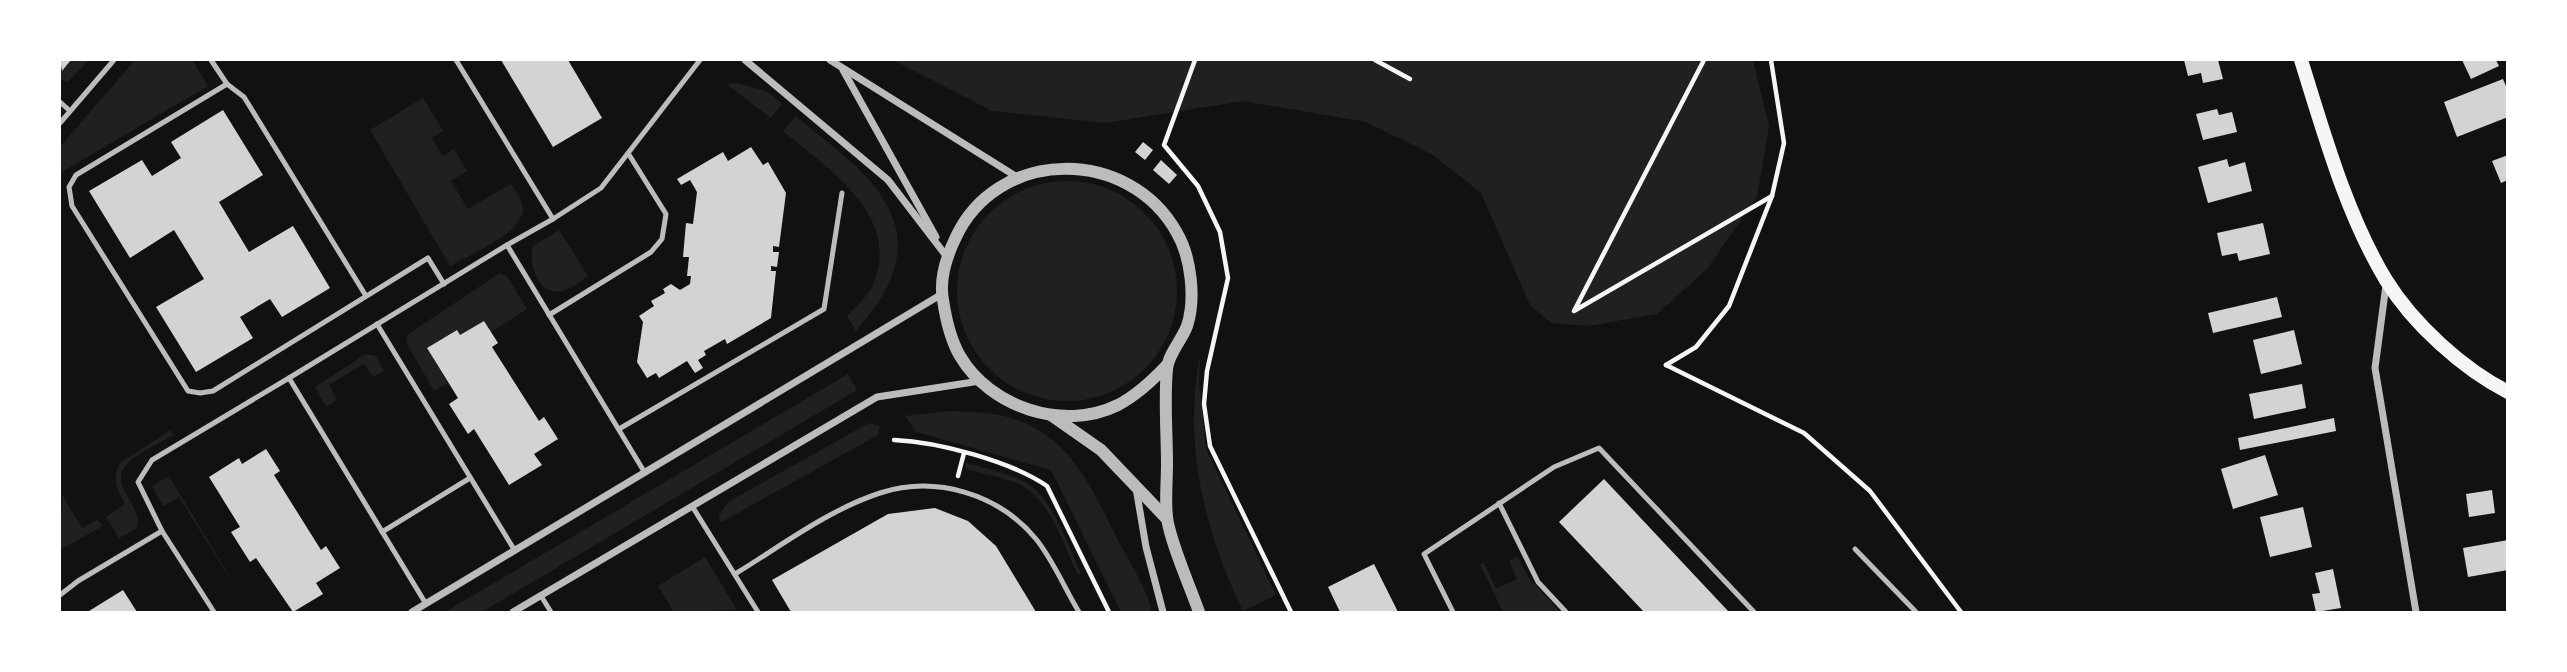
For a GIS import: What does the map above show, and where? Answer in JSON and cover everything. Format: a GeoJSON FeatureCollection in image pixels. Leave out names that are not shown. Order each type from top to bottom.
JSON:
{"type":"FeatureCollection","features":[{"type":"Feature","properties":{"kind":"main road"},"geometry":{"type":"LineString","coordinates":[[2301,60],[2359,224],[2387,281],[2431,334],[2481,378],[2508,392]]}},
{"type":"Feature","properties":{"kind":"street"},"geometry":{"type":"LineString","coordinates":[[745,60],[888,180],[947,257]]}},
{"type":"Feature","properties":{"kind":"street"},"geometry":{"type":"LineString","coordinates":[[830,60],[1017,177]]}},
{"type":"Feature","properties":{"kind":"street"},"geometry":{"type":"LineString","coordinates":[[842,69],[947,257]]}},
{"type":"Feature","properties":{"kind":"street"},"geometry":{"type":"LineString","coordinates":[[1063,166],[1109,173],[1149,197],[1178,233],[1191,278],[1187,324],[1167,365],[1144,389],[1115,406],[1083,415],[1051,415],[1013,404],[980,381],[960,356],[947,326],[942,294],[947,257],[962,224],[986,196],[1017,177],[1063,166]]}},
{"type":"Feature","properties":{"kind":"street"},"geometry":{"type":"LineString","coordinates":[[2387,281],[2375,368],[2416,612]]}},
{"type":"Feature","properties":{"kind":"street"},"geometry":{"type":"LineString","coordinates":[[412,612],[942,294]]}},
{"type":"Feature","properties":{"kind":"street"},"geometry":{"type":"LineString","coordinates":[[1167,365],[1167,519],[1199,612]]}},
{"type":"Feature","properties":{"kind":"street"},"geometry":{"type":"LineString","coordinates":[[513,612],[877,397],[980,381]]}},
{"type":"Feature","properties":{"kind":"street"},"geometry":{"type":"LineString","coordinates":[[1051,415],[1101,450],[1167,519]]}},
{"type":"Feature","properties":{"kind":"street"},"geometry":{"type":"LineString","coordinates":[[1136,487],[1146,547],[1163,612]]}},
{"type":"Feature","properties":{"kind":"lane"},"geometry":{"type":"LineString","coordinates":[[60,123],[114,60]]}},
{"type":"Feature","properties":{"kind":"lane"},"geometry":{"type":"LineString","coordinates":[[211,60],[228,84],[244,97],[366,296]]}},
{"type":"Feature","properties":{"kind":"lane"},"geometry":{"type":"LineString","coordinates":[[456,60],[553,219]]}},
{"type":"Feature","properties":{"kind":"lane"},"geometry":{"type":"LineString","coordinates":[[214,612],[162,531],[138,482],[152,460],[601,188],[700,60]]}},
{"type":"Feature","properties":{"kind":"lane"},"geometry":{"type":"LineString","coordinates":[[228,84],[76,175],[69,187],[72,206],[188,391],[213,391],[428,258],[444,284]]}},
{"type":"Feature","properties":{"kind":"lane"},"geometry":{"type":"LineString","coordinates":[[60,102],[70,111]]}},
{"type":"Feature","properties":{"kind":"lane"},"geometry":{"type":"LineString","coordinates":[[549,315],[651,252],[662,239],[666,214],[628,153]]}},
{"type":"Feature","properties":{"kind":"lane"},"geometry":{"type":"LineString","coordinates":[[619,429],[824,309],[842,193]]}},
{"type":"Feature","properties":{"kind":"lane"},"geometry":{"type":"LineString","coordinates":[[508,245],[645,473]]}},
{"type":"Feature","properties":{"kind":"lane"},"geometry":{"type":"LineString","coordinates":[[377,324],[515,551]]}},
{"type":"Feature","properties":{"kind":"lane"},"geometry":{"type":"LineString","coordinates":[[289,378],[426,604]]}},
{"type":"Feature","properties":{"kind":"lane"},"geometry":{"type":"LineString","coordinates":[[1453,612],[1424,554],[1553,467],[1599,448],[1754,612]]}},
{"type":"Feature","properties":{"kind":"lane"},"geometry":{"type":"LineString","coordinates":[[382,532],[470,478]]}},
{"type":"Feature","properties":{"kind":"lane"},"geometry":{"type":"LineString","coordinates":[[734,574],[836,513],[881,492],[930,487],[973,494],[1002,506],[1036,539],[1079,612]]}},
{"type":"Feature","properties":{"kind":"lane"},"geometry":{"type":"LineString","coordinates":[[1499,503],[1538,582],[1566,612]]}},
{"type":"Feature","properties":{"kind":"lane"},"geometry":{"type":"LineString","coordinates":[[692,506],[758,612]]}},
{"type":"Feature","properties":{"kind":"lane"},"geometry":{"type":"LineString","coordinates":[[60,595],[78,581],[162,531]]}},
{"type":"Feature","properties":{"kind":"lane"},"geometry":{"type":"LineString","coordinates":[[1855,549],[1916,612]]}},
{"type":"Feature","properties":{"kind":"lane"},"geometry":{"type":"LineString","coordinates":[[541,596],[551,612]]}},
{"type":"Feature","properties":{"kind":"path"},"geometry":{"type":"LineString","coordinates":[[1195,60],[1164,145],[1198,186],[1220,232],[1228,278],[1207,371],[1204,404],[1210,446],[1291,612]]}},
{"type":"Feature","properties":{"kind":"path"},"geometry":{"type":"LineString","coordinates":[[1375,60],[1410,79]]}},
{"type":"Feature","properties":{"kind":"path"},"geometry":{"type":"LineString","coordinates":[[1704,60],[1574,311],[1772,196]]}},
{"type":"Feature","properties":{"kind":"path"},"geometry":{"type":"LineString","coordinates":[[1771,60],[1784,143],[1772,196],[1729,306],[1696,347],[1666,365],[1804,433],[1870,491],[1961,612]]}},
{"type":"Feature","properties":{"kind":"path"},"geometry":{"type":"LineString","coordinates":[[894,440],[912,440],[964,453],[1034,477],[1047,486],[1109,612]]}},
{"type":"Feature","properties":{"kind":"path"},"geometry":{"type":"LineString","coordinates":[[953,490],[964,453]]}},
{"type":"Feature","properties":{"kind":"shaded area"},"geometry":{"type":"Polygon","coordinates":[[[71,60],[89,60],[68,82],[60,80],[60,69],[63,71],[71,60]]]}},
{"type":"Feature","properties":{"kind":"shaded area"},"geometry":{"type":"Polygon","coordinates":[[[135,60],[192,60],[208,86],[60,173],[60,147],[135,60]]]}},
{"type":"Feature","properties":{"kind":"shaded area"},"geometry":{"type":"Polygon","coordinates":[[[893,60],[1753,60],[1769,126],[1757,197],[1707,269],[1657,314],[1589,326],[1551,323],[1530,305],[1481,193],[1433,155],[1366,122],[1243,101],[1105,123],[992,111],[893,60]]]}},
{"type":"Feature","properties":{"kind":"shaded area"},"geometry":{"type":"Polygon","coordinates":[[[737,83],[766,91],[782,104],[771,118],[726,84],[737,83]]]}},
{"type":"Feature","properties":{"kind":"shaded area"},"geometry":{"type":"Polygon","coordinates":[[[423,98],[443,131],[432,138],[443,156],[454,149],[467,171],[451,181],[468,209],[511,184],[523,206],[514,227],[481,250],[450,266],[370,130],[423,98]]]}},
{"type":"Feature","properties":{"kind":"shaded area"},"geometry":{"type":"Polygon","coordinates":[[[796,116],[838,150],[876,188],[889,210],[897,233],[897,259],[887,287],[856,331],[847,316],[866,296],[874,282],[880,258],[877,235],[869,215],[855,195],[820,161],[783,131],[796,116]]]}},
{"type":"Feature","properties":{"kind":"shaded area"},"geometry":{"type":"Polygon","coordinates":[[[1078,181],[1109,189],[1128,199],[1145,213],[1159,230],[1169,249],[1175,269],[1175,313],[1169,333],[1159,352],[1145,369],[1128,383],[1099,397],[1056,401],[1035,397],[1015,388],[997,376],[982,361],[961,323],[957,280],[961,259],[970,239],[982,221],[997,206],[1035,185],[1078,181]]]}},
{"type":"Feature","properties":{"kind":"shaded area"},"geometry":{"type":"Polygon","coordinates":[[[559,230],[588,276],[569,289],[554,291],[541,284],[533,269],[532,253],[533,246],[559,230]]]}},
{"type":"Feature","properties":{"kind":"shaded area"},"geometry":{"type":"Polygon","coordinates":[[[500,273],[507,276],[527,309],[491,332],[484,321],[460,335],[456,330],[427,348],[448,383],[434,391],[407,344],[407,335],[500,273]]]}},
{"type":"Feature","properties":{"kind":"shaded area"},"geometry":{"type":"Polygon","coordinates":[[[366,354],[376,356],[384,371],[373,377],[364,364],[329,385],[337,400],[326,407],[315,387],[366,354]]]}},
{"type":"Feature","properties":{"kind":"shaded area"},"geometry":{"type":"Polygon","coordinates":[[[1200,355],[1199,382],[1206,449],[1276,595],[1243,611],[1217,549],[1200,486],[1194,421],[1200,355]]]}},
{"type":"Feature","properties":{"kind":"shaded area"},"geometry":{"type":"Polygon","coordinates":[[[848,374],[857,390],[482,612],[445,612],[848,374]]]}},
{"type":"Feature","properties":{"kind":"shaded area"},"geometry":{"type":"Polygon","coordinates":[[[950,411],[1004,416],[1026,423],[1061,448],[1075,463],[1098,500],[1142,584],[1152,612],[1121,612],[1051,470],[916,432],[905,416],[950,411]]]}},
{"type":"Feature","properties":{"kind":"shaded area"},"geometry":{"type":"Polygon","coordinates":[[[869,423],[880,426],[878,435],[720,523],[719,515],[728,502],[869,423]]]}},
{"type":"Feature","properties":{"kind":"shaded area"},"geometry":{"type":"Polygon","coordinates":[[[171,430],[173,435],[137,456],[122,472],[123,488],[138,520],[136,529],[119,538],[106,517],[125,504],[118,489],[117,469],[120,463],[171,430]]]}},
{"type":"Feature","properties":{"kind":"shaded area"},"geometry":{"type":"Polygon","coordinates":[[[966,463],[1000,472],[1031,486],[1050,507],[1081,573],[1078,575],[1048,512],[1030,491],[1019,484],[966,469],[966,463]]]}},
{"type":"Feature","properties":{"kind":"shaded area"},"geometry":{"type":"Polygon","coordinates":[[[169,476],[251,612],[179,497],[163,506],[152,486],[169,476]]]}},
{"type":"Feature","properties":{"kind":"shaded area"},"geometry":{"type":"Polygon","coordinates":[[[62,495],[82,528],[97,520],[103,526],[60,550],[62,495]]]}},
{"type":"Feature","properties":{"kind":"shaded area"},"geometry":{"type":"Polygon","coordinates":[[[705,557],[737,610],[674,612],[658,586],[705,557]]]}},
{"type":"Feature","properties":{"kind":"shaded area"},"geometry":{"type":"Polygon","coordinates":[[[1517,557],[1529,578],[1560,612],[1503,612],[1480,564],[1484,563],[1496,589],[1517,579],[1509,561],[1517,557]]]}},
{"type":"Feature","properties":{"kind":"building"},"geometry":{"type":"Polygon","coordinates":[[[60,60],[71,60],[62,71],[60,60]]]}},
{"type":"Feature","properties":{"kind":"building"},"geometry":{"type":"Polygon","coordinates":[[[501,60],[568,60],[602,118],[553,147],[501,60]]]}},
{"type":"Feature","properties":{"kind":"building"},"geometry":{"type":"Polygon","coordinates":[[[2184,60],[2218,60],[2223,79],[2203,83],[2201,73],[2188,76],[2184,60]]]}},
{"type":"Feature","properties":{"kind":"building"},"geometry":{"type":"Polygon","coordinates":[[[2462,60],[2496,60],[2499,66],[2471,79],[2462,60]]]}},
{"type":"Feature","properties":{"kind":"building"},"geometry":{"type":"Polygon","coordinates":[[[2503,79],[2508,91],[2508,117],[2457,137],[2444,102],[2503,79]]]}},
{"type":"Feature","properties":{"kind":"building"},"geometry":{"type":"Polygon","coordinates":[[[2217,109],[2219,115],[2232,112],[2237,132],[2203,140],[2196,114],[2217,109]]]}},
{"type":"Feature","properties":{"kind":"building"},"geometry":{"type":"Polygon","coordinates":[[[223,110],[263,175],[219,202],[249,252],[293,226],[330,288],[282,317],[270,299],[240,317],[253,338],[196,372],[156,307],[204,279],[174,230],[130,258],[89,191],[142,160],[152,176],[181,158],[171,142],[223,110]]]}},
{"type":"Feature","properties":{"kind":"building"},"geometry":{"type":"Polygon","coordinates":[[[1143,142],[1153,150],[1145,160],[1135,152],[1143,142]]]}},
{"type":"Feature","properties":{"kind":"building"},"geometry":{"type":"Polygon","coordinates":[[[751,147],[763,165],[768,162],[786,193],[779,247],[773,246],[773,252],[779,252],[777,267],[771,266],[771,271],[776,271],[771,318],[727,344],[725,339],[704,351],[706,355],[698,360],[703,368],[695,373],[687,361],[659,378],[656,373],[647,378],[637,362],[643,322],[639,316],[654,306],[651,301],[665,293],[663,289],[671,284],[680,290],[690,284],[691,276],[687,276],[689,257],[683,257],[686,223],[693,224],[697,192],[690,180],[681,185],[677,179],[723,152],[728,161],[751,147]]]}},
{"type":"Feature","properties":{"kind":"building"},"geometry":{"type":"Polygon","coordinates":[[[2508,155],[2508,180],[2501,183],[2492,161],[2508,155]]]}},
{"type":"Feature","properties":{"kind":"building"},"geometry":{"type":"Polygon","coordinates":[[[2227,159],[2229,167],[2245,162],[2252,191],[2208,203],[2198,167],[2227,159]]]}},
{"type":"Feature","properties":{"kind":"building"},"geometry":{"type":"Polygon","coordinates":[[[1161,160],[1177,175],[1169,184],[1153,170],[1161,160]]]}},
{"type":"Feature","properties":{"kind":"building"},"geometry":{"type":"Polygon","coordinates":[[[2263,223],[2270,254],[2239,261],[2237,253],[2222,256],[2217,233],[2263,223]]]}},
{"type":"Feature","properties":{"kind":"building"},"geometry":{"type":"Polygon","coordinates":[[[2277,297],[2282,317],[2213,333],[2208,313],[2277,297]]]}},
{"type":"Feature","properties":{"kind":"building"},"geometry":{"type":"Polygon","coordinates":[[[484,321],[498,343],[492,347],[539,421],[544,417],[558,439],[534,454],[542,465],[509,485],[474,429],[468,434],[449,404],[458,398],[427,348],[457,330],[460,335],[484,321]]]}},
{"type":"Feature","properties":{"kind":"building"},"geometry":{"type":"Polygon","coordinates":[[[2294,330],[2302,364],[2261,374],[2253,340],[2294,330]]]}},
{"type":"Feature","properties":{"kind":"building"},"geometry":{"type":"Polygon","coordinates":[[[2302,384],[2306,408],[2254,419],[2249,394],[2302,384]]]}},
{"type":"Feature","properties":{"kind":"building"},"geometry":{"type":"Polygon","coordinates":[[[2334,418],[2336,431],[2240,450],[2238,438],[2334,418]]]}},
{"type":"Feature","properties":{"kind":"building"},"geometry":{"type":"Polygon","coordinates":[[[266,449],[280,471],[274,475],[321,550],[326,546],[340,568],[316,583],[323,594],[293,612],[256,558],[250,562],[231,532],[240,527],[209,477],[239,458],[242,464],[266,449]]]}},
{"type":"Feature","properties":{"kind":"building"},"geometry":{"type":"Polygon","coordinates":[[[2265,455],[2278,495],[2233,509],[2221,469],[2265,455]]]}},
{"type":"Feature","properties":{"kind":"building"},"geometry":{"type":"Polygon","coordinates":[[[1604,479],[1729,612],[1644,612],[1559,522],[1604,479]]]}},
{"type":"Feature","properties":{"kind":"building"},"geometry":{"type":"Polygon","coordinates":[[[2492,490],[2495,513],[2469,517],[2466,494],[2492,490]]]}},
{"type":"Feature","properties":{"kind":"building"},"geometry":{"type":"Polygon","coordinates":[[[2303,507],[2312,547],[2270,557],[2260,517],[2303,507]]]}},
{"type":"Feature","properties":{"kind":"building"},"geometry":{"type":"Polygon","coordinates":[[[935,508],[968,521],[996,546],[1036,612],[791,612],[772,580],[888,514],[935,508]]]}},
{"type":"Feature","properties":{"kind":"building"},"geometry":{"type":"Polygon","coordinates":[[[2508,540],[2508,570],[2468,577],[2463,548],[2508,540]]]}},
{"type":"Feature","properties":{"kind":"building"},"geometry":{"type":"Polygon","coordinates":[[[1374,564],[1398,612],[1340,612],[1328,587],[1374,564]]]}},
{"type":"Feature","properties":{"kind":"building"},"geometry":{"type":"Polygon","coordinates":[[[2333,569],[2341,608],[2316,612],[2312,594],[2320,593],[2315,573],[2333,569]]]}},
{"type":"Feature","properties":{"kind":"building"},"geometry":{"type":"Polygon","coordinates":[[[123,590],[137,612],[89,611],[123,590]]]}}]}
